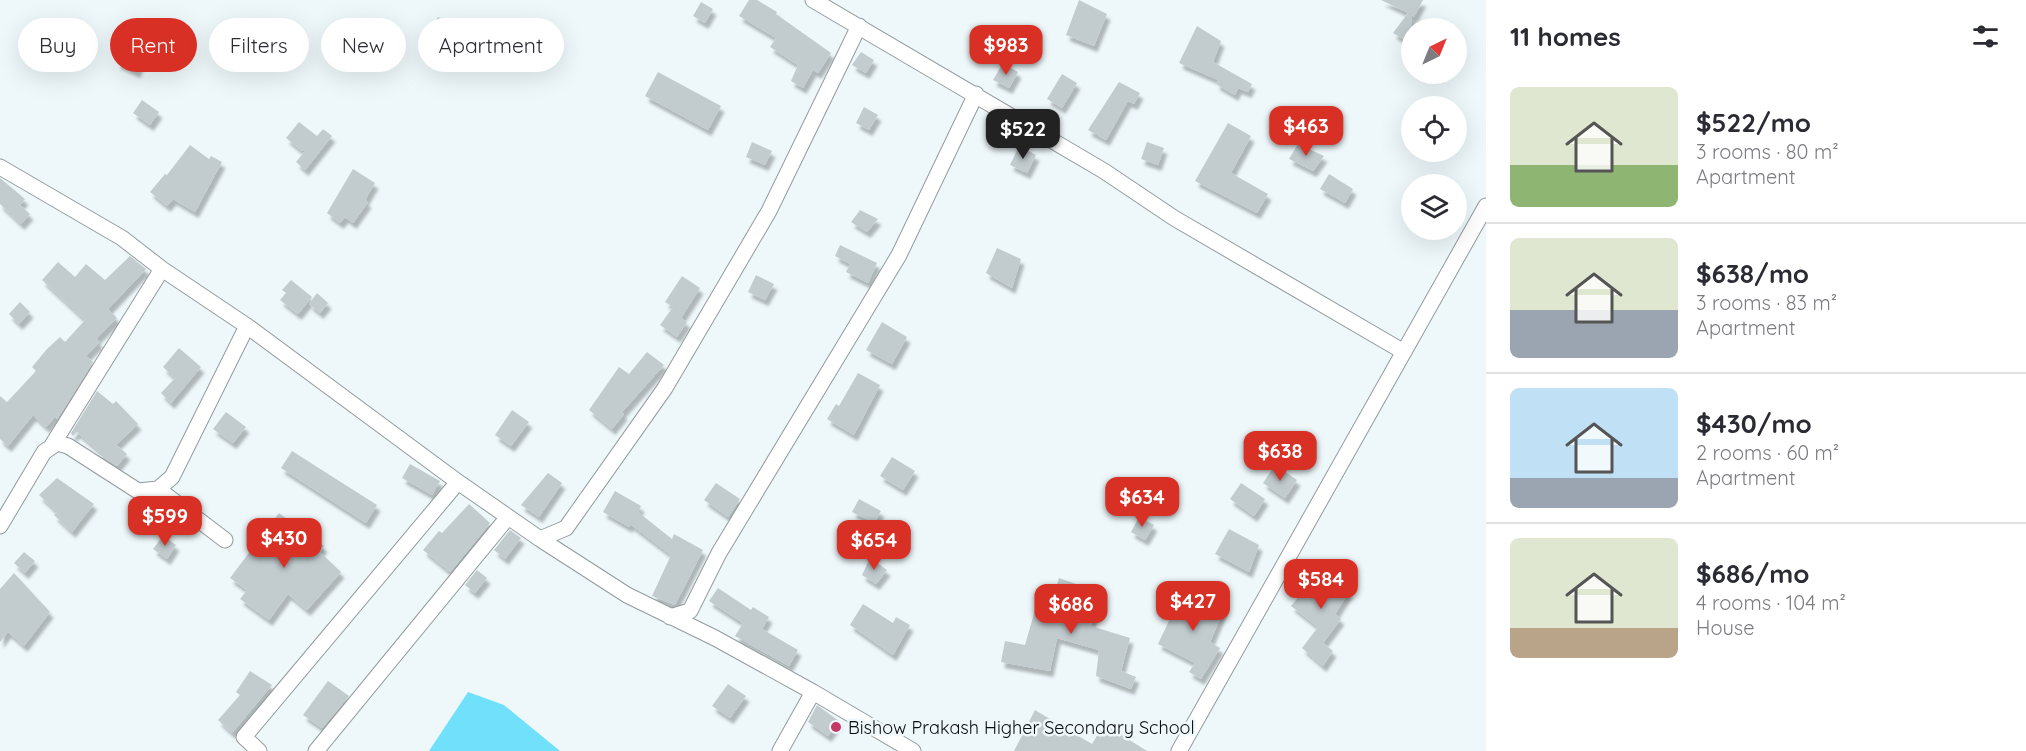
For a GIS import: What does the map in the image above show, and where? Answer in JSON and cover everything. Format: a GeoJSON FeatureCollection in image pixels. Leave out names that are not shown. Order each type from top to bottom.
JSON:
{"type":"FeatureCollection","features":[{"type":"Feature","properties":{"kind":"street"},"geometry":{"type":"LineString","coordinates":[[813,0],[976,94],[1104,171],[1174,218],[1404,352]]}},
{"type":"Feature","properties":{"kind":"street"},"geometry":{"type":"LineString","coordinates":[[540,539],[566,528],[665,388],[769,211],[859,26]]}},
{"type":"Feature","properties":{"kind":"street"},"geometry":{"type":"LineString","coordinates":[[670,617],[690,611],[719,553],[899,255],[976,94]]}},
{"type":"Feature","properties":{"kind":"street"},"geometry":{"type":"LineString","coordinates":[[0,167],[122,238],[162,269],[247,326],[458,482],[540,539],[627,595],[716,638],[913,751]]}},
{"type":"Feature","properties":{"kind":"street"},"geometry":{"type":"LineString","coordinates":[[1179,751],[1486,206]]}},
{"type":"Feature","properties":{"kind":"street"},"geometry":{"type":"LineString","coordinates":[[51,447],[162,269]]}},
{"type":"Feature","properties":{"kind":"street"},"geometry":{"type":"LineString","coordinates":[[0,526],[44,452],[57,443],[68,446],[138,491],[158,489],[172,477],[247,326]]}},
{"type":"Feature","properties":{"kind":"street"},"geometry":{"type":"LineString","coordinates":[[259,751],[243,737],[458,482]]}},
{"type":"Feature","properties":{"kind":"street"},"geometry":{"type":"LineString","coordinates":[[158,489],[225,540]]}},
{"type":"Feature","properties":{"kind":"street"},"geometry":{"type":"LineString","coordinates":[[316,751],[508,517]]}},
{"type":"Feature","properties":{"kind":"street"},"geometry":{"type":"LineString","coordinates":[[700,593],[700,615],[716,638]]}},
{"type":"Feature","properties":{"kind":"street"},"geometry":{"type":"LineString","coordinates":[[780,751],[813,692]]}},
{"type":"Feature","properties":{"kind":"shaded area"},"geometry":{"type":"Polygon","coordinates":[[[468,692],[504,705],[560,751],[429,751],[468,692]]]}},
{"type":"Feature","properties":{"kind":"building"},"geometry":{"type":"Polygon","coordinates":[[[749,0],[757,0],[777,12],[776,14],[831,53],[818,73],[813,70],[803,88],[791,81],[798,65],[770,47],[776,38],[739,16],[749,0]]]}},
{"type":"Feature","properties":{"kind":"building"},"geometry":{"type":"Polygon","coordinates":[[[1079,0],[1107,14],[1094,46],[1066,35],[1079,0]]]}},
{"type":"Feature","properties":{"kind":"building"},"geometry":{"type":"Polygon","coordinates":[[[1381,0],[1423,0],[1414,17],[1412,15],[1412,18],[1404,18],[1408,13],[1381,0]]]}},
{"type":"Feature","properties":{"kind":"building"},"geometry":{"type":"Polygon","coordinates":[[[701,2],[713,9],[705,23],[693,16],[701,2]]]}},
{"type":"Feature","properties":{"kind":"building"},"geometry":{"type":"Polygon","coordinates":[[[1401,22],[1401,38],[1393,33],[1401,22]]]}},
{"type":"Feature","properties":{"kind":"building"},"geometry":{"type":"Polygon","coordinates":[[[1197,26],[1221,41],[1213,62],[1252,84],[1248,92],[1238,88],[1235,95],[1216,84],[1218,80],[1179,63],[1197,26]]]}},
{"type":"Feature","properties":{"kind":"building"},"geometry":{"type":"Polygon","coordinates":[[[861,52],[874,60],[866,73],[852,65],[861,52]]]}},
{"type":"Feature","properties":{"kind":"building"},"geometry":{"type":"Polygon","coordinates":[[[1003,63],[1018,72],[1009,88],[993,80],[1003,63]]]}},
{"type":"Feature","properties":{"kind":"building"},"geometry":{"type":"Polygon","coordinates":[[[658,72],[721,106],[708,130],[645,96],[658,72]]]}},
{"type":"Feature","properties":{"kind":"building"},"geometry":{"type":"Polygon","coordinates":[[[1062,74],[1077,83],[1062,108],[1047,99],[1062,74]]]}},
{"type":"Feature","properties":{"kind":"building"},"geometry":{"type":"Polygon","coordinates":[[[1119,82],[1140,93],[1134,104],[1128,101],[1106,140],[1088,130],[1119,82]]]}},
{"type":"Feature","properties":{"kind":"building"},"geometry":{"type":"Polygon","coordinates":[[[142,100],[159,112],[150,125],[133,113],[142,100]]]}},
{"type":"Feature","properties":{"kind":"building"},"geometry":{"type":"Polygon","coordinates":[[[864,107],[878,115],[869,130],[856,123],[864,107]]]}},
{"type":"Feature","properties":{"kind":"building"},"geometry":{"type":"Polygon","coordinates":[[[299,122],[317,136],[323,129],[332,136],[305,170],[296,162],[308,147],[302,151],[286,138],[299,122]]]}},
{"type":"Feature","properties":{"kind":"building"},"geometry":{"type":"Polygon","coordinates":[[[1228,123],[1251,136],[1231,173],[1268,194],[1257,213],[1195,181],[1228,123]]]}},
{"type":"Feature","properties":{"kind":"building"},"geometry":{"type":"Polygon","coordinates":[[[752,142],[772,151],[765,165],[746,157],[752,142]]]}},
{"type":"Feature","properties":{"kind":"building"},"geometry":{"type":"Polygon","coordinates":[[[1147,142],[1164,148],[1158,165],[1141,159],[1147,142]]]}},
{"type":"Feature","properties":{"kind":"building"},"geometry":{"type":"Polygon","coordinates":[[[1298,144],[1324,156],[1313,171],[1289,159],[1298,144]]]}},
{"type":"Feature","properties":{"kind":"building"},"geometry":{"type":"Polygon","coordinates":[[[190,145],[209,159],[211,156],[222,162],[195,212],[173,199],[167,206],[150,192],[165,174],[167,175],[190,145]]]}},
{"type":"Feature","properties":{"kind":"building"},"geometry":{"type":"Polygon","coordinates":[[[1019,146],[1036,155],[1027,173],[1010,165],[1019,146]]]}},
{"type":"Feature","properties":{"kind":"building"},"geometry":{"type":"Polygon","coordinates":[[[353,169],[375,183],[365,200],[368,202],[353,223],[345,217],[340,223],[327,213],[353,169]]]}},
{"type":"Feature","properties":{"kind":"building"},"geometry":{"type":"Polygon","coordinates":[[[1329,174],[1353,189],[1345,203],[1320,189],[1329,174]]]}},
{"type":"Feature","properties":{"kind":"building"},"geometry":{"type":"Polygon","coordinates":[[[0,178],[25,199],[20,205],[30,214],[21,224],[0,204],[0,178]]]}},
{"type":"Feature","properties":{"kind":"building"},"geometry":{"type":"Polygon","coordinates":[[[860,210],[878,219],[867,232],[851,222],[860,210]]]}},
{"type":"Feature","properties":{"kind":"building"},"geometry":{"type":"Polygon","coordinates":[[[840,245],[877,263],[868,283],[846,272],[850,264],[835,256],[840,245]]]}},
{"type":"Feature","properties":{"kind":"building"},"geometry":{"type":"Polygon","coordinates":[[[997,248],[1021,259],[1012,288],[986,273],[997,248]]]}},
{"type":"Feature","properties":{"kind":"building"},"geometry":{"type":"Polygon","coordinates":[[[130,256],[146,269],[108,309],[117,318],[96,339],[100,342],[86,356],[93,362],[57,419],[55,417],[46,427],[33,415],[8,446],[0,439],[0,396],[7,402],[36,371],[32,367],[47,349],[60,337],[65,342],[85,320],[42,280],[58,262],[75,277],[86,264],[105,280],[130,256]]]}},
{"type":"Feature","properties":{"kind":"building"},"geometry":{"type":"Polygon","coordinates":[[[756,275],[774,284],[765,300],[748,292],[756,275]]]}},
{"type":"Feature","properties":{"kind":"building"},"geometry":{"type":"Polygon","coordinates":[[[682,276],[700,288],[681,318],[687,322],[677,337],[660,325],[673,307],[665,302],[682,276]]]}},
{"type":"Feature","properties":{"kind":"building"},"geometry":{"type":"Polygon","coordinates":[[[291,280],[312,297],[298,314],[280,300],[286,293],[282,290],[291,280]]]}},
{"type":"Feature","properties":{"kind":"building"},"geometry":{"type":"Polygon","coordinates":[[[317,293],[328,303],[320,313],[309,304],[317,293]]]}},
{"type":"Feature","properties":{"kind":"building"},"geometry":{"type":"Polygon","coordinates":[[[20,302],[30,312],[19,324],[9,314],[20,302]]]}},
{"type":"Feature","properties":{"kind":"building"},"geometry":{"type":"Polygon","coordinates":[[[882,322],[907,337],[892,364],[866,350],[882,322]]]}},
{"type":"Feature","properties":{"kind":"building"},"geometry":{"type":"Polygon","coordinates":[[[179,348],[201,367],[171,403],[161,393],[175,378],[163,367],[179,348]]]}},
{"type":"Feature","properties":{"kind":"building"},"geometry":{"type":"Polygon","coordinates":[[[647,352],[664,365],[622,412],[624,414],[612,429],[589,410],[619,367],[629,374],[647,352]]]}},
{"type":"Feature","properties":{"kind":"building"},"geometry":{"type":"Polygon","coordinates":[[[858,373],[880,385],[854,435],[827,419],[836,404],[839,406],[858,373]]]}},
{"type":"Feature","properties":{"kind":"building"},"geometry":{"type":"Polygon","coordinates":[[[97,391],[113,404],[116,401],[138,424],[116,445],[127,454],[117,466],[97,453],[99,451],[77,432],[73,436],[71,433],[97,391]]]}},
{"type":"Feature","properties":{"kind":"building"},"geometry":{"type":"Polygon","coordinates":[[[512,410],[529,422],[511,446],[495,435],[512,410]]]}},
{"type":"Feature","properties":{"kind":"building"},"geometry":{"type":"Polygon","coordinates":[[[226,412],[246,427],[233,443],[213,429],[226,412]]]}},
{"type":"Feature","properties":{"kind":"building"},"geometry":{"type":"Polygon","coordinates":[[[292,451],[377,505],[366,523],[281,468],[292,451]]]}},
{"type":"Feature","properties":{"kind":"building"},"geometry":{"type":"Polygon","coordinates":[[[892,457],[915,471],[903,490],[880,476],[892,457]]]}},
{"type":"Feature","properties":{"kind":"building"},"geometry":{"type":"Polygon","coordinates":[[[410,464],[440,481],[432,495],[402,478],[410,464]]]}},
{"type":"Feature","properties":{"kind":"building"},"geometry":{"type":"Polygon","coordinates":[[[1275,465],[1297,480],[1285,498],[1263,483],[1275,465]]]}},
{"type":"Feature","properties":{"kind":"building"},"geometry":{"type":"Polygon","coordinates":[[[548,473],[562,483],[539,517],[521,505],[548,473]]]}},
{"type":"Feature","properties":{"kind":"building"},"geometry":{"type":"Polygon","coordinates":[[[57,478],[94,504],[72,532],[54,515],[57,512],[39,495],[57,478]]]}},
{"type":"Feature","properties":{"kind":"building"},"geometry":{"type":"Polygon","coordinates":[[[716,483],[740,499],[728,517],[704,500],[716,483]]]}},
{"type":"Feature","properties":{"kind":"building"},"geometry":{"type":"Polygon","coordinates":[[[1241,483],[1265,499],[1254,516],[1230,499],[1241,483]]]}},
{"type":"Feature","properties":{"kind":"building"},"geometry":{"type":"Polygon","coordinates":[[[615,491],[641,506],[638,512],[672,539],[674,534],[703,550],[675,605],[652,596],[671,555],[630,524],[629,527],[603,512],[615,491]]]}},
{"type":"Feature","properties":{"kind":"building"},"geometry":{"type":"Polygon","coordinates":[[[859,499],[881,511],[874,523],[852,512],[859,499]]]}},
{"type":"Feature","properties":{"kind":"building"},"geometry":{"type":"Polygon","coordinates":[[[469,504],[490,523],[450,572],[423,550],[439,531],[442,533],[469,504]]]}},
{"type":"Feature","properties":{"kind":"building"},"geometry":{"type":"Polygon","coordinates":[[[279,513],[324,546],[320,552],[341,572],[307,610],[288,594],[269,620],[240,599],[247,590],[230,578],[279,513]]]}},
{"type":"Feature","properties":{"kind":"building"},"geometry":{"type":"Polygon","coordinates":[[[1139,517],[1154,525],[1145,540],[1131,532],[1139,517]]]}},
{"type":"Feature","properties":{"kind":"building"},"geometry":{"type":"Polygon","coordinates":[[[1229,529],[1259,545],[1249,572],[1215,554],[1229,529]]]}},
{"type":"Feature","properties":{"kind":"building"},"geometry":{"type":"Polygon","coordinates":[[[510,530],[521,538],[505,559],[494,550],[510,530]]]}},
{"type":"Feature","properties":{"kind":"building"},"geometry":{"type":"Polygon","coordinates":[[[163,536],[176,545],[167,559],[153,549],[163,536]]]}},
{"type":"Feature","properties":{"kind":"building"},"geometry":{"type":"Polygon","coordinates":[[[24,552],[35,561],[25,573],[14,563],[24,552]]]}},
{"type":"Feature","properties":{"kind":"building"},"geometry":{"type":"Polygon","coordinates":[[[870,558],[887,570],[876,584],[862,575],[870,558]]]}},
{"type":"Feature","properties":{"kind":"building"},"geometry":{"type":"Polygon","coordinates":[[[1318,562],[1335,575],[1331,580],[1349,592],[1335,614],[1341,619],[1323,643],[1333,651],[1323,666],[1302,648],[1318,627],[1291,606],[1311,582],[1308,579],[1318,562]]]}},
{"type":"Feature","properties":{"kind":"building"},"geometry":{"type":"Polygon","coordinates":[[[477,570],[487,578],[475,593],[465,585],[477,570]]]}},
{"type":"Feature","properties":{"kind":"building"},"geometry":{"type":"Polygon","coordinates":[[[14,573],[50,612],[24,646],[8,632],[0,642],[0,589],[14,573]]]}},
{"type":"Feature","properties":{"kind":"building"},"geometry":{"type":"Polygon","coordinates":[[[1059,578],[1102,593],[1091,626],[1130,638],[1121,671],[1136,677],[1131,689],[1096,676],[1099,650],[1057,638],[1050,671],[1001,662],[1005,641],[1025,645],[1035,610],[1048,614],[1059,578]]]}},
{"type":"Feature","properties":{"kind":"building"},"geometry":{"type":"Polygon","coordinates":[[[718,588],[751,610],[753,607],[769,617],[762,629],[798,650],[789,666],[735,636],[743,623],[709,601],[718,588]]]}},
{"type":"Feature","properties":{"kind":"building"},"geometry":{"type":"Polygon","coordinates":[[[1174,595],[1201,604],[1203,599],[1224,609],[1210,642],[1220,648],[1201,679],[1189,672],[1195,663],[1158,644],[1174,610],[1169,608],[1174,595]]]}},
{"type":"Feature","properties":{"kind":"building"},"geometry":{"type":"Polygon","coordinates":[[[863,604],[893,623],[896,617],[910,625],[893,655],[850,625],[863,604]]]}},
{"type":"Feature","properties":{"kind":"building"},"geometry":{"type":"Polygon","coordinates":[[[250,671],[272,685],[232,733],[218,720],[240,695],[236,692],[250,671]]]}},
{"type":"Feature","properties":{"kind":"building"},"geometry":{"type":"Polygon","coordinates":[[[328,681],[349,696],[322,728],[303,715],[328,681]]]}},
{"type":"Feature","properties":{"kind":"building"},"geometry":{"type":"Polygon","coordinates":[[[728,684],[746,696],[730,718],[712,706],[728,684]]]}},
{"type":"Feature","properties":{"kind":"building"},"geometry":{"type":"Polygon","coordinates":[[[817,705],[839,721],[828,736],[808,722],[817,705]]]}},
{"type":"Feature","properties":{"kind":"building"},"geometry":{"type":"Polygon","coordinates":[[[1035,710],[1092,744],[1104,724],[1147,751],[1014,751],[1035,710]]]}},
{"type":"Feature","properties":{"kind":"place","name":"Bishow Prakash Higher Secondary School"},"geometry":{"type":"Point","coordinates":[836,727]}}]}
